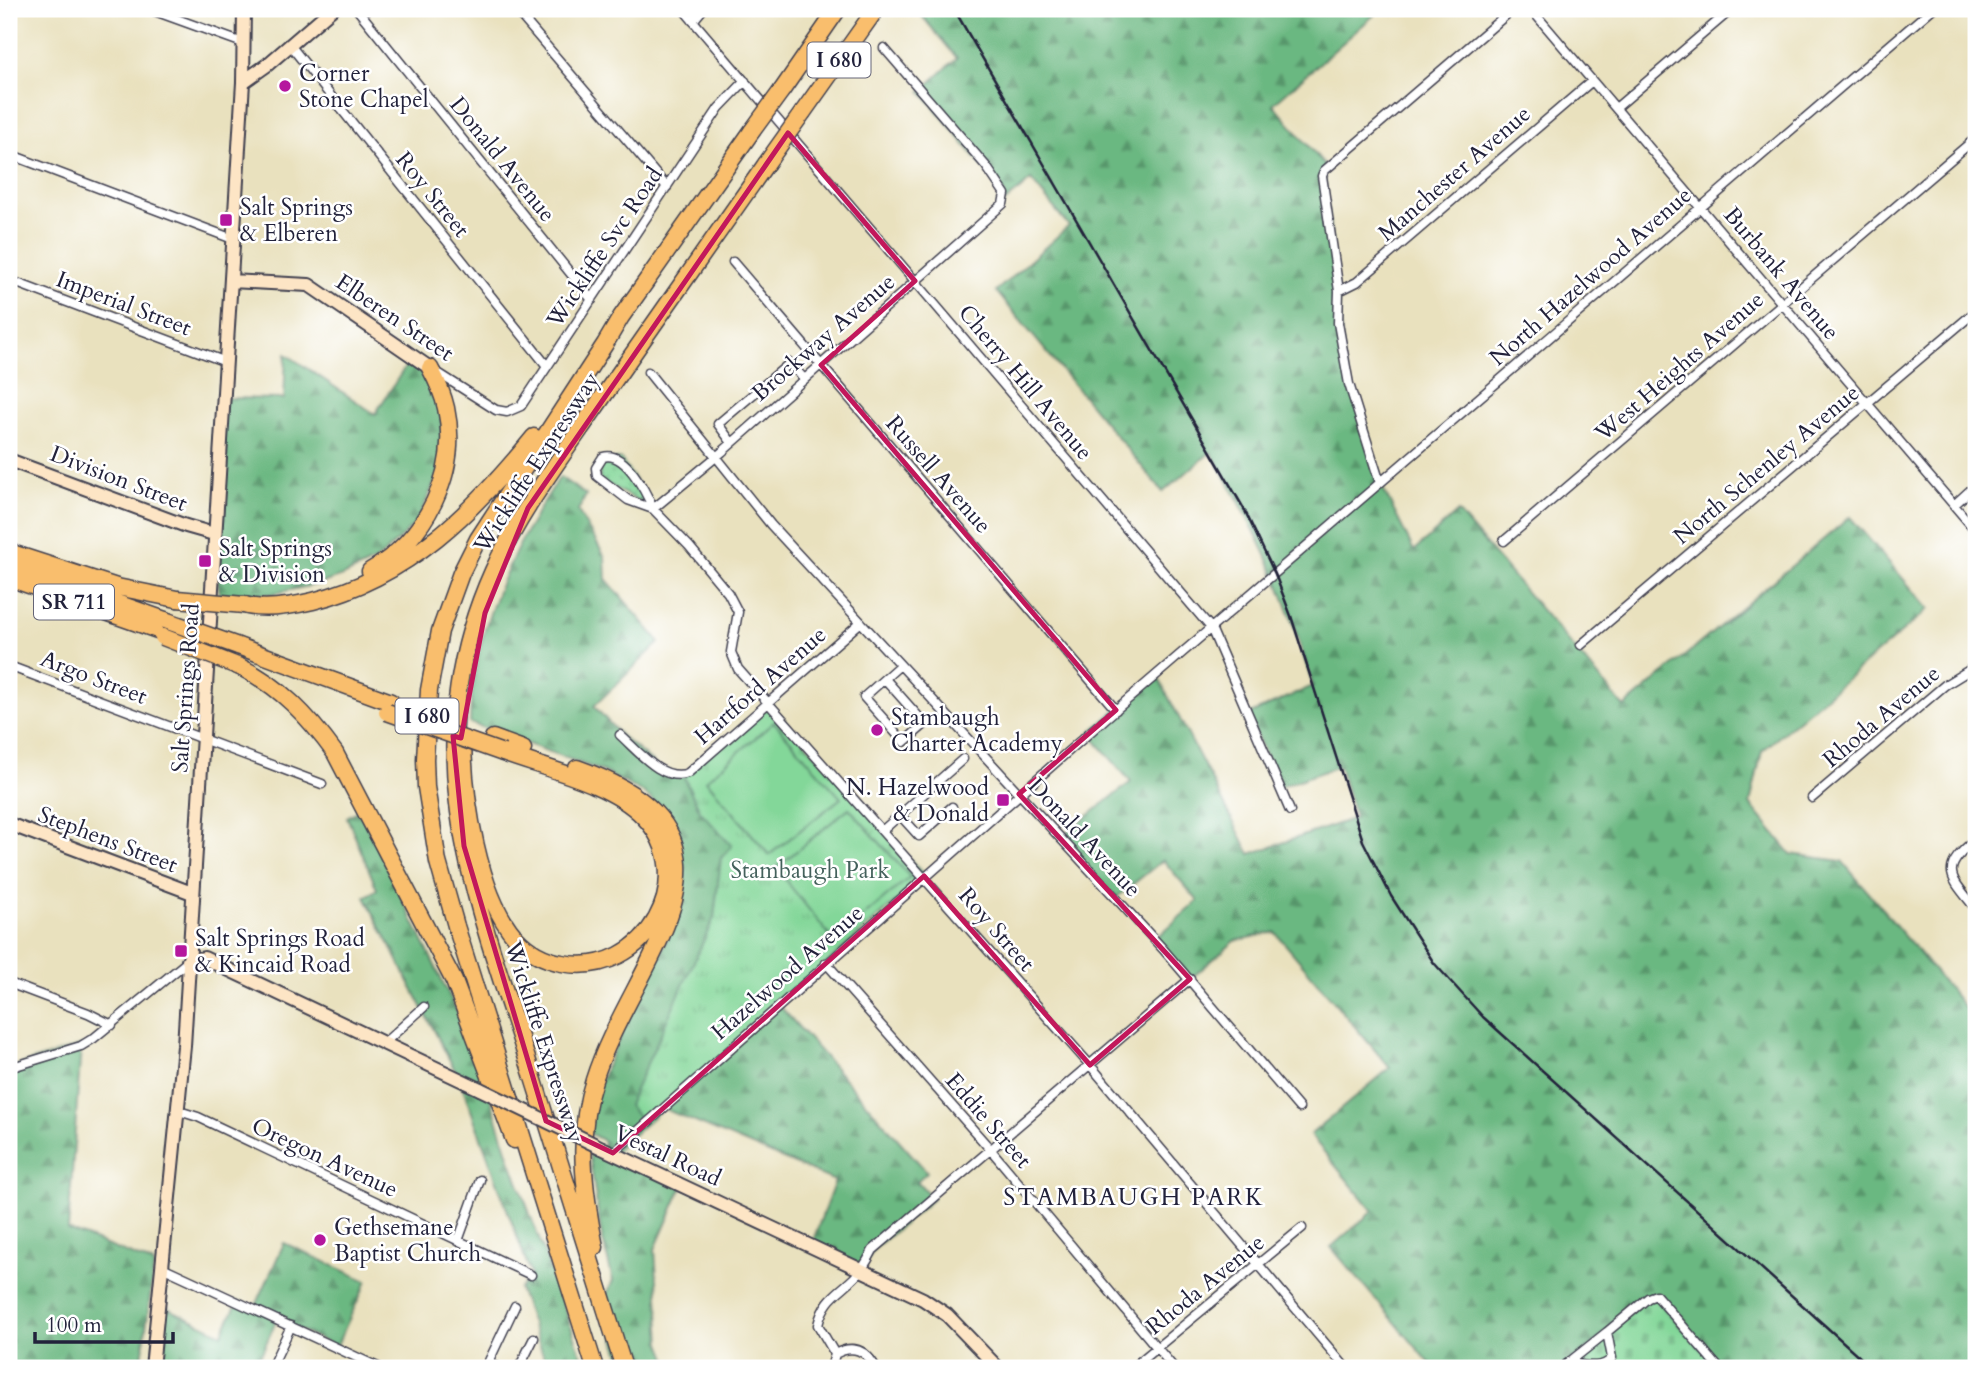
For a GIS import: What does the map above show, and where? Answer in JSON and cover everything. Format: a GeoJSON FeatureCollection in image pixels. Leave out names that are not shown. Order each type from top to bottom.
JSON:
{"type":"FeatureCollection","features":[{"type":"Feature","properties":{"kind":"highway","name":"Wickliffe Expressway"},"geometry":{"type":"LineString","coordinates":[[596,1368],[438,862],[426,787],[429,690],[446,610],[478,539],[621,317],[838,9]]}},
{"type":"Feature","properties":{"kind":"highway","name":"Wickliffe Expressway"},"geometry":{"type":"LineString","coordinates":[[624,1368],[482,919],[464,846],[454,784],[454,717],[458,684],[469,635],[493,569],[528,508],[876,9]]}},
{"type":"Feature","properties":{"kind":"highway"},"geometry":{"type":"LineString","coordinates":[[9,552],[117,586],[177,599],[255,608],[285,606],[335,595],[380,577],[429,546],[463,517],[538,432],[599,340],[621,317]]}},
{"type":"Feature","properties":{"kind":"highway"},"geometry":{"type":"LineString","coordinates":[[244,605],[319,591],[353,579],[388,560],[414,535],[431,511],[439,493],[449,446],[446,405],[430,368]]}},
{"type":"Feature","properties":{"kind":"highway"},"geometry":{"type":"LineString","coordinates":[[389,707],[503,753],[603,790],[636,810],[652,827],[667,862],[665,898],[649,932],[625,953],[598,963],[573,965],[545,958],[523,945],[507,926],[496,905],[476,839],[467,791],[464,751],[463,720],[468,680],[485,613],[505,558],[528,508]]}},
{"type":"Feature","properties":{"kind":"highway"},"geometry":{"type":"LineString","coordinates":[[9,565],[164,630],[239,657],[493,738],[602,777],[646,803],[660,818],[672,841],[677,859],[678,889],[673,909],[605,1051],[594,1077],[586,1113],[583,1155],[585,1181],[592,1231],[605,1282],[603,1301]]}},
{"type":"Feature","properties":{"kind":"highway","name":"SR 711"},"geometry":{"type":"LineString","coordinates":[[9,578],[140,625],[164,630]]}},
{"type":"Feature","properties":{"kind":"highway"},"geometry":{"type":"LineString","coordinates":[[239,657],[296,706],[325,739],[348,775],[454,981],[513,1138],[552,1228]]}},
{"type":"Feature","properties":{"kind":"street"},"geometry":{"type":"LineString","coordinates":[[149,9],[243,43]]}},
{"type":"Feature","properties":{"kind":"street","name":"Salt Springs Road"},"geometry":{"type":"LineString","coordinates":[[152,1368],[179,1111],[243,82],[244,9]]}},
{"type":"Feature","properties":{"kind":"street"},"geometry":{"type":"LineString","coordinates":[[243,82],[332,9]]}},
{"type":"Feature","properties":{"kind":"street","name":"Donald Avenue"},"geometry":{"type":"LineString","coordinates":[[357,9],[592,300]]}},
{"type":"Feature","properties":{"kind":"street"},"geometry":{"type":"LineString","coordinates":[[515,9],[667,187]]}},
{"type":"Feature","properties":{"kind":"street","name":"Cherry Hill Avenue"},"geometry":{"type":"LineString","coordinates":[[683,9],[1211,628],[1290,811]]}},
{"type":"Feature","properties":{"kind":"street"},"geometry":{"type":"LineString","coordinates":[[693,21],[703,9]]}},
{"type":"Feature","properties":{"kind":"street"},"geometry":{"type":"LineString","coordinates":[[1380,483],[1349,384],[1338,323],[1339,291],[1321,184],[1324,171],[1513,9]]}},
{"type":"Feature","properties":{"kind":"street","name":"Burbank Avenue"},"geometry":{"type":"LineString","coordinates":[[1531,9],[1976,531]]}},
{"type":"Feature","properties":{"kind":"street"},"geometry":{"type":"LineString","coordinates":[[1616,108],[1732,9]]}},
{"type":"Feature","properties":{"kind":"street","name":"North Hazelwood Avenue"},"geometry":{"type":"LineString","coordinates":[[1275,575],[1700,206],[1932,9]]}},
{"type":"Feature","properties":{"kind":"street","name":"Roy Street"},"geometry":{"type":"LineString","coordinates":[[290,45],[547,366]]}},
{"type":"Feature","properties":{"kind":"street","name":"Brockway Avenue"},"geometry":{"type":"LineString","coordinates":[[653,509],[732,443],[1003,204],[1005,197],[1000,186],[884,48]]}},
{"type":"Feature","properties":{"kind":"street","name":"Wickliffe Svc Road"},"geometry":{"type":"LineString","coordinates":[[487,404],[502,412],[521,406],[719,107],[745,81]]}},
{"type":"Feature","properties":{"kind":"street","name":"Manchester Avenue"},"geometry":{"type":"LineString","coordinates":[[1339,291],[1357,282],[1592,81]]}},
{"type":"Feature","properties":{"kind":"street","name":"West Heights Avenue"},"geometry":{"type":"LineString","coordinates":[[1504,541],[1976,138]]}},
{"type":"Feature","properties":{"kind":"street"},"geometry":{"type":"LineString","coordinates":[[9,154],[233,239]]}},
{"type":"Feature","properties":{"kind":"street","name":"Russell Avenue"},"geometry":{"type":"LineString","coordinates":[[733,262],[1116,710]]}},
{"type":"Feature","properties":{"kind":"street","name":"Imperial Street"},"geometry":{"type":"LineString","coordinates":[[9,280],[226,362]]}},
{"type":"Feature","properties":{"kind":"street","name":"Elberen Street"},"geometry":{"type":"LineString","coordinates":[[231,281],[309,285],[487,404]]}},
{"type":"Feature","properties":{"kind":"street","name":"North Schenley Avenue"},"geometry":{"type":"LineString","coordinates":[[1581,645],[1976,311]]}},
{"type":"Feature","properties":{"kind":"street"},"geometry":{"type":"LineString","coordinates":[[732,443],[718,424],[790,363],[804,379]]}},
{"type":"Feature","properties":{"kind":"street","name":"Donald Avenue"},"geometry":{"type":"LineString","coordinates":[[649,372],[771,525],[1190,979],[1299,1108]]}},
{"type":"Feature","properties":{"kind":"street","name":"Roy Street"},"geometry":{"type":"LineString","coordinates":[[653,509],[640,506],[600,480],[596,473],[599,461],[608,455],[621,459],[642,487],[653,509],[689,546],[736,604],[738,612],[732,644],[733,661],[1090,1065],[1346,1368]]}},
{"type":"Feature","properties":{"kind":"street","name":"Division Street"},"geometry":{"type":"LineString","coordinates":[[9,460],[186,526],[215,534]]}},
{"type":"Feature","properties":{"kind":"street"},"geometry":{"type":"LineString","coordinates":[[1954,505],[1976,485]]}},
{"type":"Feature","properties":{"kind":"street","name":"Hazelwood Avenue"},"geometry":{"type":"LineString","coordinates":[[608,1151],[1275,575]]}},
{"type":"Feature","properties":{"kind":"street","name":"Hartford Avenue"},"geometry":{"type":"LineString","coordinates":[[620,735],[659,769],[670,774],[683,775],[694,769],[861,622]]}},
{"type":"Feature","properties":{"kind":"street"},"geometry":{"type":"LineString","coordinates":[[885,679],[925,723],[904,742],[864,697],[900,665]]}},
{"type":"Feature","properties":{"kind":"street","name":"Argo Street"},"geometry":{"type":"LineString","coordinates":[[9,666],[322,784]]}},
{"type":"Feature","properties":{"kind":"street","name":"Rhoda Avenue"},"geometry":{"type":"LineString","coordinates":[[1812,798],[1945,685],[1976,666]]}},
{"type":"Feature","properties":{"kind":"street"},"geometry":{"type":"LineString","coordinates":[[883,830],[963,760]]}},
{"type":"Feature","properties":{"kind":"street"},"geometry":{"type":"LineString","coordinates":[[900,815],[919,836],[952,807]]}},
{"type":"Feature","properties":{"kind":"street","name":"Stephens Street"},"geometry":{"type":"LineString","coordinates":[[9,824],[192,893]]}},
{"type":"Feature","properties":{"kind":"street"},"geometry":{"type":"LineString","coordinates":[[1976,839],[1956,857],[1951,869],[1954,881],[1976,909]]}},
{"type":"Feature","properties":{"kind":"street","name":"Vestal Road"},"geometry":{"type":"LineString","coordinates":[[188,961],[204,958],[923,1299],[941,1311],[998,1368]]}},
{"type":"Feature","properties":{"kind":"street"},"geometry":{"type":"LineString","coordinates":[[9,1068],[81,1045],[112,1025],[188,961]]}},
{"type":"Feature","properties":{"kind":"street","name":"Eddie Street"},"geometry":{"type":"LineString","coordinates":[[826,963],[991,1150],[1174,1368]]}},
{"type":"Feature","properties":{"kind":"street"},"geometry":{"type":"LineString","coordinates":[[834,1368],[832,1365],[835,1354],[818,1325],[821,1310],[831,1297],[862,1270],[873,1250],[1190,979]]}},
{"type":"Feature","properties":{"kind":"street"},"geometry":{"type":"LineString","coordinates":[[9,983],[112,1025]]}},
{"type":"Feature","properties":{"kind":"street"},"geometry":{"type":"LineString","coordinates":[[383,1044],[424,1007]]}},
{"type":"Feature","properties":{"kind":"street","name":"Oregon Avenue"},"geometry":{"type":"LineString","coordinates":[[179,1111],[531,1275]]}},
{"type":"Feature","properties":{"kind":"street"},"geometry":{"type":"LineString","coordinates":[[457,1241],[480,1181]]}},
{"type":"Feature","properties":{"kind":"street","name":"Rhoda Avenue"},"geometry":{"type":"LineString","coordinates":[[1132,1368],[1301,1228]]}},
{"type":"Feature","properties":{"kind":"street"},"geometry":{"type":"LineString","coordinates":[[162,1267],[380,1368]]}},
{"type":"Feature","properties":{"kind":"street"},"geometry":{"type":"LineString","coordinates":[[1565,1366],[1648,1298],[1656,1295],[1719,1368]]}},
{"type":"Feature","properties":{"kind":"street"},"geometry":{"type":"LineString","coordinates":[[499,1368],[488,1363],[515,1306]]}},
{"type":"Feature","properties":{"kind":"street"},"geometry":{"type":"LineString","coordinates":[[271,1368],[291,1326]]}},
{"type":"Feature","properties":{"kind":"street"},"geometry":{"type":"LineString","coordinates":[[1565,1366],[1608,1364],[1612,1358],[1607,1332]]}},
{"type":"Feature","properties":{"kind":"street"},"geometry":{"type":"LineString","coordinates":[[519,1368],[534,1338]]}},
{"type":"Feature","properties":{"kind":"street"},"geometry":{"type":"LineString","coordinates":[[835,1354],[846,1348],[854,1349],[866,1355],[876,1368]]}},
{"type":"Feature","properties":{"kind":"street"},"geometry":{"type":"LineString","coordinates":[[357,1368],[362,1359]]}},
{"type":"Feature","properties":{"kind":"highlighted area"},"geometry":{"type":"Polygon","coordinates":[[[788,133],[915,281],[821,365],[1116,710],[1019,794],[1190,979],[1090,1065],[924,876],[613,1153],[546,1121],[464,846],[453,736],[461,738],[485,613],[528,508],[788,133]]]}},
{"type":"Feature","properties":{"kind":"green space"},"geometry":{"type":"Polygon","coordinates":[[[916,9],[1381,9],[1273,104],[1327,168],[1324,171],[1344,360],[1380,483],[1414,551],[1458,512],[1624,707],[1850,517],[1929,609],[1762,751],[1750,804],[1791,854],[1842,861],[1976,1021],[1976,1368],[1780,1368],[1770,1357],[1757,1368],[1434,1368],[1331,1247],[1373,1211],[1310,1135],[1390,1068],[1275,932],[1235,941],[1190,979],[1155,939],[1198,901],[1163,860],[1116,898],[1060,838],[1131,782],[1089,733],[1157,675],[1250,854],[1355,818],[1339,766],[1279,787],[1248,715],[1313,686],[1295,629],[1260,542],[1211,452],[1163,492],[996,291],[1069,226],[1031,180],[1003,204],[1005,194],[921,91],[957,58],[916,9]]]}},
{"type":"Feature","properties":{"kind":"green space"},"geometry":{"type":"Polygon","coordinates":[[[286,354],[375,414],[409,361],[431,382],[442,415],[441,468],[417,522],[377,560],[319,584],[271,594],[220,594],[214,560],[223,398],[284,399],[286,354]]]}},
{"type":"Feature","properties":{"kind":"green space"},"geometry":{"type":"Polygon","coordinates":[[[621,459],[653,509],[600,480],[599,461],[621,459]]]}},
{"type":"Feature","properties":{"kind":"green space"},"geometry":{"type":"Polygon","coordinates":[[[560,477],[586,495],[578,511],[605,557],[606,579],[660,642],[594,706],[620,735],[659,768],[683,775],[704,814],[733,846],[721,858],[714,918],[645,1124],[614,1153],[683,1185],[655,1249],[661,1343],[671,1368],[624,1368],[603,1301],[613,1281],[601,1232],[589,1153],[600,1157],[604,1141],[589,1133],[593,1102],[606,1067],[678,916],[684,873],[669,821],[650,798],[602,771],[470,723],[478,657],[497,594],[525,534],[560,477]]]}},
{"type":"Feature","properties":{"kind":"green space","name":"Stambaugh Park"},"geometry":{"type":"Polygon","coordinates":[[[769,703],[925,876],[645,1124],[628,1105],[714,918],[721,858],[732,846],[700,811],[683,775],[769,703]]]}},
{"type":"Feature","properties":{"kind":"green space"},"geometry":{"type":"Polygon","coordinates":[[[774,722],[841,798],[769,855],[706,780],[774,722]]]}},
{"type":"Feature","properties":{"kind":"green space"},"geometry":{"type":"Polygon","coordinates":[[[849,808],[910,877],[834,941],[776,868],[849,808]]]}},
{"type":"Feature","properties":{"kind":"green space"},"geometry":{"type":"Polygon","coordinates":[[[359,810],[473,1044],[510,1159],[586,1368],[548,1368],[519,1289],[531,1275],[460,1080],[365,897],[377,889],[347,817],[359,810]]]}},
{"type":"Feature","properties":{"kind":"green space"},"geometry":{"type":"Polygon","coordinates":[[[779,1005],[927,1172],[917,1181],[933,1199],[873,1250],[862,1270],[811,1246],[835,1181],[662,1108],[779,1005]]]}},
{"type":"Feature","properties":{"kind":"green space"},"geometry":{"type":"Polygon","coordinates":[[[81,1046],[68,1230],[154,1264],[141,1368],[9,1368],[9,1068],[81,1046]]]}},
{"type":"Feature","properties":{"kind":"green space"},"geometry":{"type":"Polygon","coordinates":[[[284,1243],[367,1281],[336,1347],[277,1319],[255,1368],[152,1368],[159,1304],[222,1334],[238,1301],[255,1308],[284,1243]]]}},
{"type":"Feature","properties":{"kind":"green space"},"geometry":{"type":"Polygon","coordinates":[[[1652,1295],[1719,1368],[1562,1368],[1652,1295]]]}},
{"type":"Feature","properties":{"kind":"railway"},"geometry":{"type":"LineString","coordinates":[[954,9],[1244,509],[1275,574],[1291,616],[1363,841],[1391,896],[1434,963],[1483,1017],[1872,1368]]}},
{"type":"Feature","properties":{"kind":"place","name":"Corner Stone Chapel"},"geometry":{"type":"Point","coordinates":[285,86]}},
{"type":"Feature","properties":{"kind":"place","name":"Salt Springs & Elberen"},"geometry":{"type":"Point","coordinates":[226,220]}},
{"type":"Feature","properties":{"kind":"place","name":"Salt Springs & Division"},"geometry":{"type":"Point","coordinates":[205,561]}},
{"type":"Feature","properties":{"kind":"place","name":"Stambaugh Charter Academy"},"geometry":{"type":"Point","coordinates":[877,730]}},
{"type":"Feature","properties":{"kind":"place","name":"N. Hazelwood & Donald"},"geometry":{"type":"Point","coordinates":[1003,800]}},
{"type":"Feature","properties":{"kind":"place","name":"Salt Springs Road & Kincaid Road"},"geometry":{"type":"Point","coordinates":[181,951]}},
{"type":"Feature","properties":{"kind":"place","name":"Gethsemane Baptist Church"},"geometry":{"type":"Point","coordinates":[320,1240]}},
{"type":"Feature","properties":{"kind":"district","name":"STAMBAUGH PARK"},"geometry":{"type":"Point","coordinates":[1134,1197]}}]}
